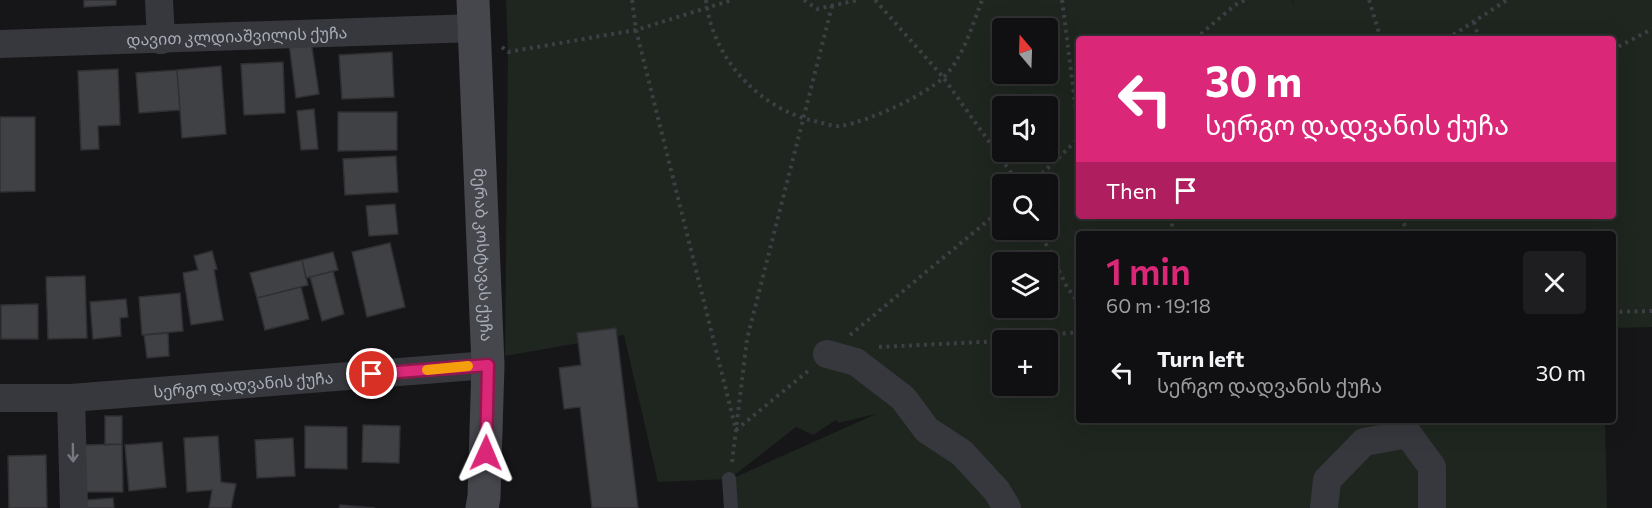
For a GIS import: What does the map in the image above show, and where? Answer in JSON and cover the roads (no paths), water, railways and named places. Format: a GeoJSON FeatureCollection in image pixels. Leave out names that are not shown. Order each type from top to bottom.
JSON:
{"type":"FeatureCollection","features":[{"type":"Feature","properties":{"kind":"street"},"geometry":{"type":"LineString","coordinates":[[159,0],[160,40]]}},
{"type":"Feature","properties":{"kind":"street","name":"დავით კლდიაშვილის ქუჩა"},"geometry":{"type":"LineString","coordinates":[[0,44],[160,40],[474,14]]}},
{"type":"Feature","properties":{"kind":"street","name":"მერაბ კოსტავას ქუჩა"},"geometry":{"type":"LineString","coordinates":[[474,14],[488,365],[482,508]]}},
{"type":"Feature","properties":{"kind":"street"},"geometry":{"type":"LineString","coordinates":[[827,354],[856,362],[903,398],[927,430],[962,453],[997,491],[1007,508]]}},
{"type":"Feature","properties":{"kind":"street","name":"სერგო დადვანის ქუჩა"},"geometry":{"type":"LineString","coordinates":[[0,398],[71,398],[488,365]]}},
{"type":"Feature","properties":{"kind":"street"},"geometry":{"type":"LineString","coordinates":[[71,398],[74,508]]}},
{"type":"Feature","properties":{"kind":"street"},"geometry":{"type":"LineString","coordinates":[[1324,508],[1327,480],[1364,442],[1408,434],[1432,466],[1432,508]]}},
{"type":"Feature","properties":{"kind":"lane"},"geometry":{"type":"LineString","coordinates":[[729,479],[731,508]]}}]}
